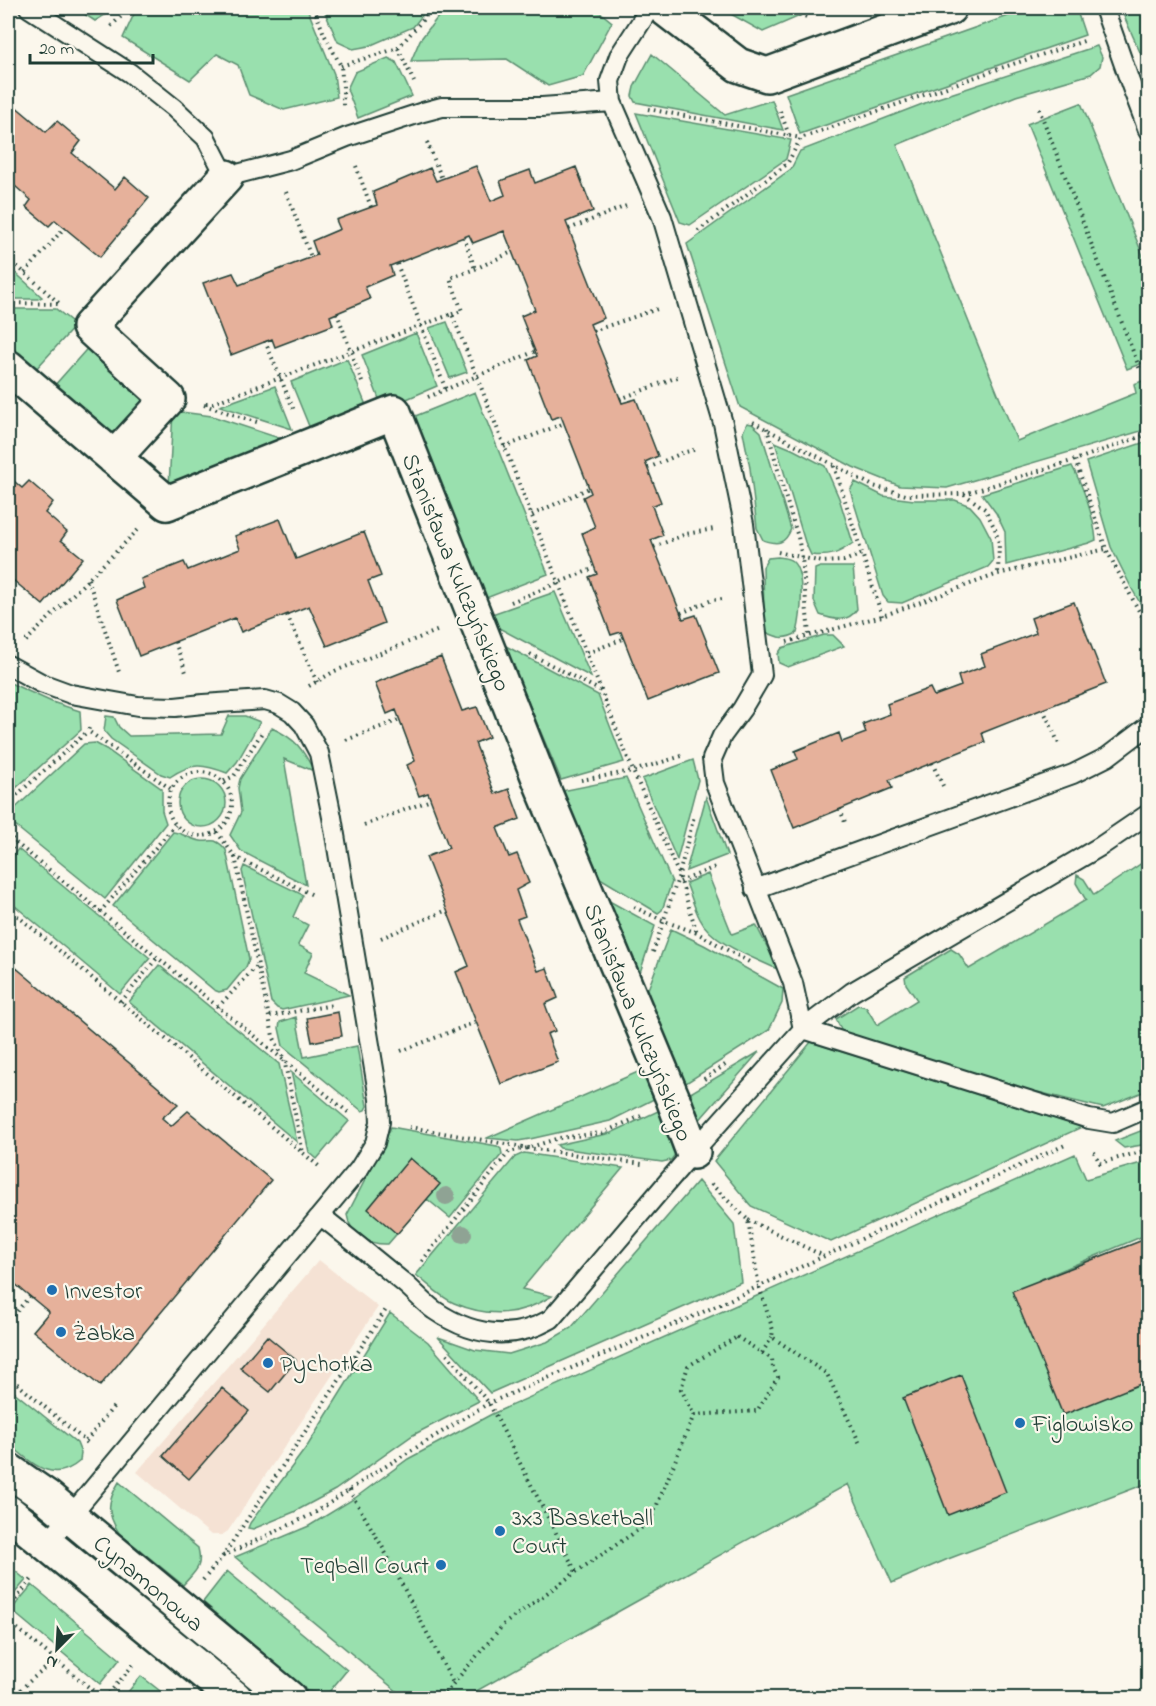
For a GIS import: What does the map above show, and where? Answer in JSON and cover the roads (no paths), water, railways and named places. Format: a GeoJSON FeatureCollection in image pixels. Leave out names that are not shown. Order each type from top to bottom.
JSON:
{"type":"FeatureCollection","features":[{"type":"Feature","properties":{"kind":"street"},"geometry":{"type":"LineString","coordinates":[[667,9],[738,65],[767,75],[949,8]]}},
{"type":"Feature","properties":{"kind":"street"},"geometry":{"type":"LineString","coordinates":[[8,367],[114,458],[168,399],[90,327],[226,177]]}},
{"type":"Feature","properties":{"kind":"street","name":"Stanisława Kulczyńskiego"},"geometry":{"type":"LineString","coordinates":[[114,458],[166,503],[394,412],[542,786],[673,1099],[686,1161]]}},
{"type":"Feature","properties":{"kind":"street","name":"Cynamonowa"},"geometry":{"type":"LineString","coordinates":[[8,1470],[47,1497],[289,1698]]}},
{"type":"Feature","properties":{"kind":"street","name":"Cynamonowa"},"geometry":{"type":"LineString","coordinates":[[8,1512],[235,1698]]}},
{"type":"Feature","properties":{"kind":"lane"},"geometry":{"type":"LineString","coordinates":[[29,8],[130,73],[174,108],[206,138],[226,177],[291,160],[347,137],[442,107],[542,106],[612,102]]}},
{"type":"Feature","properties":{"kind":"lane"},"geometry":{"type":"LineString","coordinates":[[1104,8],[1149,130]]}},
{"type":"Feature","properties":{"kind":"lane"},"geometry":{"type":"LineString","coordinates":[[667,9],[619,56],[610,81],[612,102],[662,217],[723,423],[744,524],[762,675],[742,709],[722,736],[712,759],[715,783],[793,983],[803,1029]]}},
{"type":"Feature","properties":{"kind":"lane"},"geometry":{"type":"LineString","coordinates":[[8,665],[41,683],[71,694],[138,706],[175,707],[265,700],[292,712],[304,725],[319,753],[332,817],[379,1099],[380,1122],[375,1143],[359,1169],[47,1544]]}},
{"type":"Feature","properties":{"kind":"lane"},"geometry":{"type":"LineString","coordinates":[[755,889],[1073,774],[1107,758],[1149,726]]}},
{"type":"Feature","properties":{"kind":"lane"},"geometry":{"type":"LineString","coordinates":[[321,1216],[405,1283],[434,1310],[465,1328],[494,1334],[515,1333],[536,1328],[551,1319],[803,1029],[852,992],[1101,846],[1149,814]]}},
{"type":"Feature","properties":{"kind":"lane"},"geometry":{"type":"LineString","coordinates":[[803,1029],[1089,1119],[1113,1123],[1149,1108]]}},
{"type":"Feature","properties":{"kind":"place","name":"Investor"},"geometry":{"type":"Point","coordinates":[52,1290]}},
{"type":"Feature","properties":{"kind":"place","name":"Żabka"},"geometry":{"type":"Point","coordinates":[61,1332]}},
{"type":"Feature","properties":{"kind":"place","name":"Pychotka"},"geometry":{"type":"Point","coordinates":[268,1363]}},
{"type":"Feature","properties":{"kind":"place","name":"Figlowisko"},"geometry":{"type":"Point","coordinates":[1020,1423]}},
{"type":"Feature","properties":{"kind":"place","name":"3x3 Basketball Court"},"geometry":{"type":"Point","coordinates":[500,1531]}},
{"type":"Feature","properties":{"kind":"place","name":"Teqball Court"},"geometry":{"type":"Point","coordinates":[441,1565]}}]}
